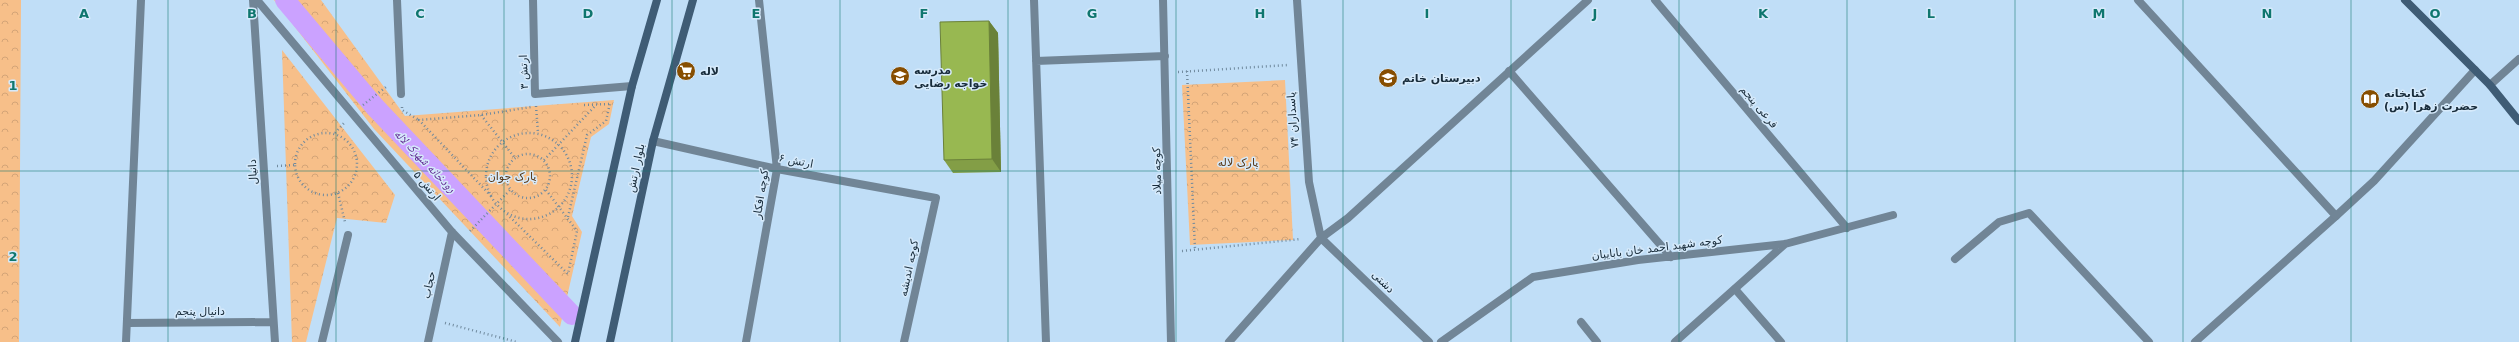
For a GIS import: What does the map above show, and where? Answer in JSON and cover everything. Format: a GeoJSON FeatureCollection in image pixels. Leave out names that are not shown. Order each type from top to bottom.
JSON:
{"type":"FeatureCollection","features":[{"type":"Feature","properties":{"kind":"street"},"geometry":{"type":"LineString","coordinates":[[126,342],[141,0]]}},
{"type":"Feature","properties":{"kind":"street","name":"دانیال"},"geometry":{"type":"LineString","coordinates":[[254,0],[273,322],[276,342]]}},
{"type":"Feature","properties":{"kind":"street","name":"ارتش ۵"},"geometry":{"type":"LineString","coordinates":[[257,0],[452,232],[558,342]]}},
{"type":"Feature","properties":{"kind":"street"},"geometry":{"type":"LineString","coordinates":[[396,0],[401,94]]}},
{"type":"Feature","properties":{"kind":"street","name":"ارتش ۳"},"geometry":{"type":"LineString","coordinates":[[533,0],[535,94],[632,86]]}},
{"type":"Feature","properties":{"kind":"street","name":"بلوار ارتش"},"geometry":{"type":"LineString","coordinates":[[575,342],[632,86],[658,0]]}},
{"type":"Feature","properties":{"kind":"street","name":"بلوار ارتش"},"geometry":{"type":"LineString","coordinates":[[610,342],[654,141],[693,0]]}},
{"type":"Feature","properties":{"kind":"street","name":"کوچه افکار"},"geometry":{"type":"LineString","coordinates":[[746,342],[777,169],[759,0]]}},
{"type":"Feature","properties":{"kind":"street"},"geometry":{"type":"LineString","coordinates":[[1034,0],[1046,342]]}},
{"type":"Feature","properties":{"kind":"street","name":"کوچه میلاد"},"geometry":{"type":"LineString","coordinates":[[1163,0],[1171,342]]}},
{"type":"Feature","properties":{"kind":"street","name":"پاسداران ۷۴"},"geometry":{"type":"LineString","coordinates":[[1297,0],[1300,64],[1309,182],[1321,238]]}},
{"type":"Feature","properties":{"kind":"street"},"geometry":{"type":"LineString","coordinates":[[1229,342],[1321,238],[1348,218],[1588,0]]}},
{"type":"Feature","properties":{"kind":"street","name":"فرعی پنجم"},"geometry":{"type":"LineString","coordinates":[[1655,0],[1847,228]]}},
{"type":"Feature","properties":{"kind":"street"},"geometry":{"type":"LineString","coordinates":[[2138,0],[2336,216]]}},
{"type":"Feature","properties":{"kind":"street"},"geometry":{"type":"LineString","coordinates":[[2407,0],[2490,85],[2519,121]]}},
{"type":"Feature","properties":{"kind":"street"},"geometry":{"type":"LineString","coordinates":[[1036,61],[1165,56]]}},
{"type":"Feature","properties":{"kind":"street"},"geometry":{"type":"LineString","coordinates":[[2490,85],[2519,59]]}},
{"type":"Feature","properties":{"kind":"street"},"geometry":{"type":"LineString","coordinates":[[2195,342],[2374,181],[2475,70]]}},
{"type":"Feature","properties":{"kind":"street"},"geometry":{"type":"LineString","coordinates":[[1509,71],[1671,257]]}},
{"type":"Feature","properties":{"kind":"street","name":"ارتش ۶"},"geometry":{"type":"LineString","coordinates":[[654,141],[777,169],[936,198]]}},
{"type":"Feature","properties":{"kind":"street","name":"کوچه اندیشه"},"geometry":{"type":"LineString","coordinates":[[904,342],[936,198]]}},
{"type":"Feature","properties":{"kind":"street"},"geometry":{"type":"LineString","coordinates":[[1955,259],[1999,222],[2029,212],[2149,342]]}},
{"type":"Feature","properties":{"kind":"street","name":"کوچه شهید احمد خان باباییان"},"geometry":{"type":"LineString","coordinates":[[1441,342],[1533,277],[1671,257],[1784,244],[1893,215]]}},
{"type":"Feature","properties":{"kind":"street","name":"حجاب"},"geometry":{"type":"LineString","coordinates":[[428,342],[452,232]]}},
{"type":"Feature","properties":{"kind":"street"},"geometry":{"type":"LineString","coordinates":[[322,342],[348,234]]}},
{"type":"Feature","properties":{"kind":"street","name":"دشتی"},"geometry":{"type":"LineString","coordinates":[[1321,238],[1429,342]]}},
{"type":"Feature","properties":{"kind":"street"},"geometry":{"type":"LineString","coordinates":[[1675,342],[1784,244]]}},
{"type":"Feature","properties":{"kind":"street"},"geometry":{"type":"LineString","coordinates":[[1735,289],[1781,342]]}},
{"type":"Feature","properties":{"kind":"street","name":"دانیال پنجم"},"geometry":{"type":"LineString","coordinates":[[127,323],[273,322]]}},
{"type":"Feature","properties":{"kind":"street"},"geometry":{"type":"LineString","coordinates":[[1580,322],[1597,342]]}},
{"type":"Feature","properties":{"kind":"path"},"geometry":{"type":"LineString","coordinates":[[1165,73],[1300,64]]}},
{"type":"Feature","properties":{"kind":"path"},"geometry":{"type":"LineString","coordinates":[[1187,72],[1194,249]]}},
{"type":"Feature","properties":{"kind":"path"},"geometry":{"type":"LineString","coordinates":[[335,133],[352,114],[386,87],[390,92]]}},
{"type":"Feature","properties":{"kind":"path"},"geometry":{"type":"LineString","coordinates":[[401,94],[402,110]]}},
{"type":"Feature","properties":{"kind":"path"},"geometry":{"type":"LineString","coordinates":[[535,94],[538,133]]}},
{"type":"Feature","properties":{"kind":"path"},"geometry":{"type":"LineString","coordinates":[[398,104],[402,110],[419,120],[497,204],[568,274],[577,231],[546,190]]}},
{"type":"Feature","properties":{"kind":"path"},"geometry":{"type":"LineString","coordinates":[[568,218],[587,135],[606,120],[610,104],[580,106]]}},
{"type":"Feature","properties":{"kind":"path"},"geometry":{"type":"LineString","coordinates":[[544,160],[560,145],[595,105]]}},
{"type":"Feature","properties":{"kind":"path"},"geometry":{"type":"LineString","coordinates":[[419,120],[481,115],[544,106]]}},
{"type":"Feature","properties":{"kind":"path"},"geometry":{"type":"LineString","coordinates":[[481,115],[515,158]]}},
{"type":"Feature","properties":{"kind":"path"},"geometry":{"type":"LineString","coordinates":[[491,196],[486,172],[494,150],[503,141],[526,132],[538,133],[560,145],[568,156],[572,169],[572,183],[568,196],[560,207],[548,215],[533,219],[519,218],[505,212]]}},
{"type":"Feature","properties":{"kind":"path"},"geometry":{"type":"LineString","coordinates":[[335,133],[351,143],[358,162],[353,181],[338,193],[318,194],[302,184],[295,165],[300,146],[315,134],[335,133]]}},
{"type":"Feature","properties":{"kind":"path"},"geometry":{"type":"LineString","coordinates":[[530,154],[544,160],[550,171],[546,190],[541,195],[528,199],[515,195],[510,190],[505,177],[506,170],[515,158],[530,154]]}},
{"type":"Feature","properties":{"kind":"path"},"geometry":{"type":"LineString","coordinates":[[460,241],[510,190]]}},
{"type":"Feature","properties":{"kind":"path"},"geometry":{"type":"LineString","coordinates":[[338,193],[348,234]]}},
{"type":"Feature","properties":{"kind":"path"},"geometry":{"type":"LineString","coordinates":[[1170,252],[1321,238]]}},
{"type":"Feature","properties":{"kind":"path"},"geometry":{"type":"LineString","coordinates":[[433,319],[517,342]]}},
{"type":"Feature","properties":{"kind":"green space"},"geometry":{"type":"Polygon","coordinates":[[[0,0],[21,0],[19,342],[0,342],[0,0]]]}},
{"type":"Feature","properties":{"kind":"green space","name":"پارک جوان"},"geometry":{"type":"Polygon","coordinates":[[[274,0],[321,0],[405,116],[614,100],[609,124],[591,137],[572,216],[582,232],[560,327],[374,129],[274,0]]]}},
{"type":"Feature","properties":{"kind":"green space"},"geometry":{"type":"Polygon","coordinates":[[[282,50],[395,195],[386,223],[337,218],[306,342],[292,342],[282,50]]]}},
{"type":"Feature","properties":{"kind":"green space","name":"پارک لاله"},"geometry":{"type":"Polygon","coordinates":[[[1285,80],[1293,240],[1190,245],[1182,85],[1285,80]]]}},
{"type":"Feature","properties":{"kind":"building"},"geometry":{"type":"Polygon","coordinates":[[[989,21],[992,159],[944,160],[940,22],[989,21]]]}},
{"type":"Feature","properties":{"kind":"waterway","name":"رودخانه شهرک لاله"},"geometry":{"type":"LineString","coordinates":[[285,0],[375,107],[572,315]]}},
{"type":"Feature","properties":{"kind":"place","name":"لاله"},"geometry":{"type":"Point","coordinates":[686,71]}},
{"type":"Feature","properties":{"kind":"place","name":"مدرسه خواجه رضایی"},"geometry":{"type":"Point","coordinates":[900,76]}},
{"type":"Feature","properties":{"kind":"place","name":"دبیرستان خاتم"},"geometry":{"type":"Point","coordinates":[1388,78]}},
{"type":"Feature","properties":{"kind":"place","name":"کتابخانه حضرت زهرا (س)"},"geometry":{"type":"Point","coordinates":[2370,99]}}]}
